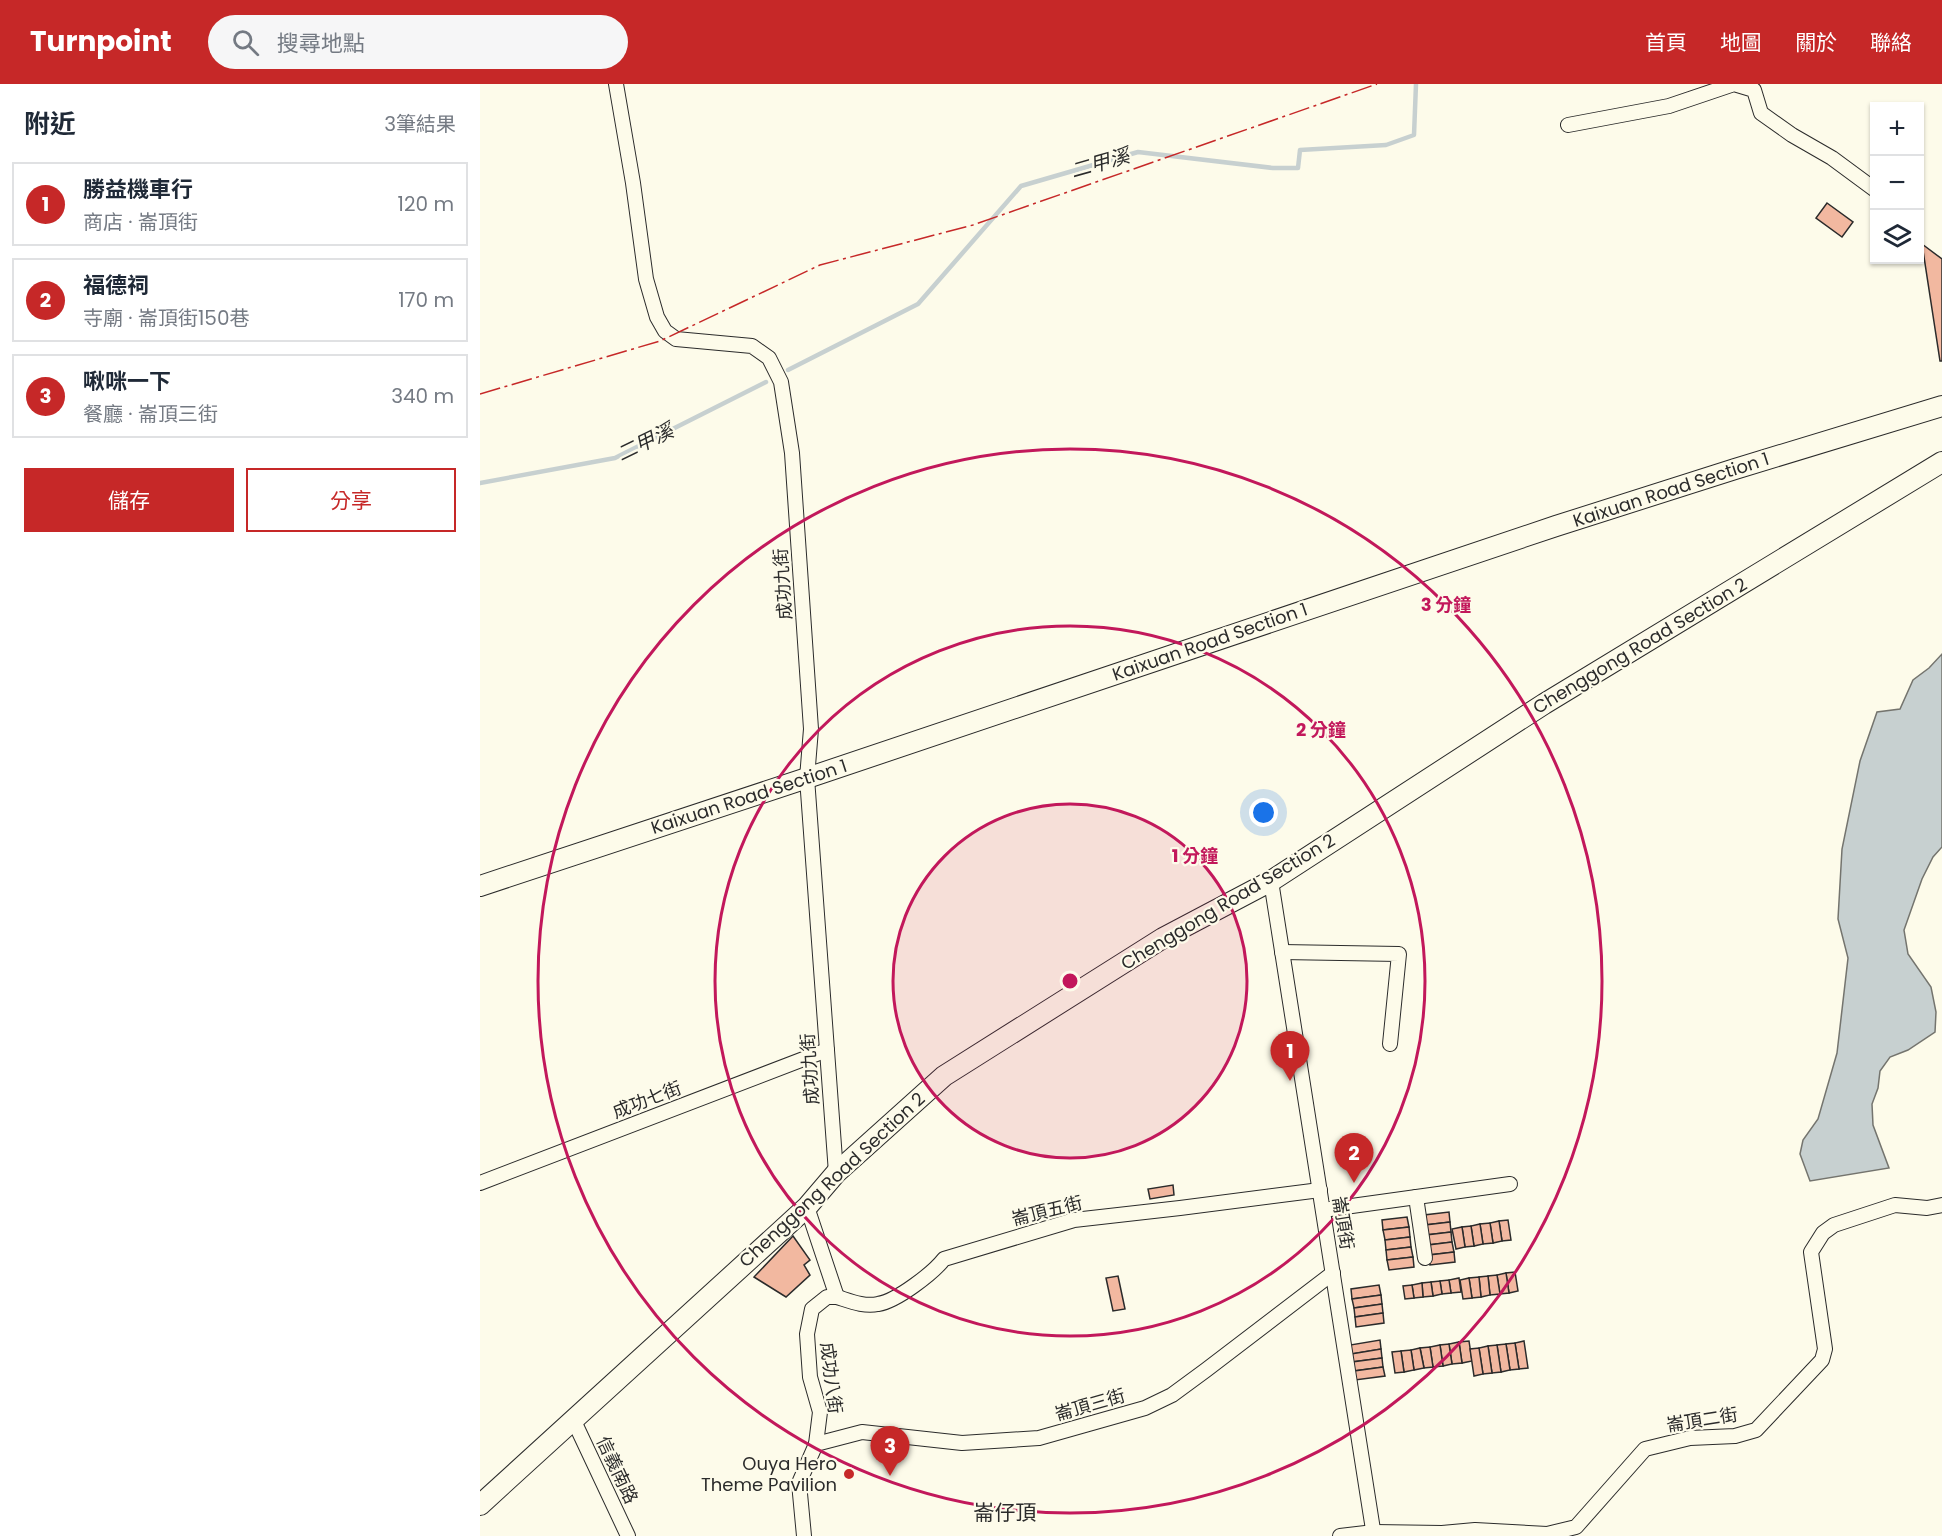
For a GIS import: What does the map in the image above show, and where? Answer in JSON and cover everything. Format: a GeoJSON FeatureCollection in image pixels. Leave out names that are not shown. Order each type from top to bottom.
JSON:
{"type":"FeatureCollection","features":[{"type":"Feature","properties":{"kind":"street","name":"成功九街"},"geometry":{"type":"LineString","coordinates":[[616,84],[646,279],[657,317],[665,331],[676,339],[752,346],[770,358],[781,382],[792,453],[811,729],[807,778],[836,1173]]}},
{"type":"Feature","properties":{"kind":"street"},"geometry":{"type":"LineString","coordinates":[[1568,125],[1669,106],[1734,84],[1754,90],[1761,113],[1870,185]]}},
{"type":"Feature","properties":{"kind":"street","name":"Kaixuan Road Section 1"},"geometry":{"type":"LineString","coordinates":[[480,886],[1556,526],[1942,406]]}},
{"type":"Feature","properties":{"kind":"street","name":"Chenggong Road Section 2"},"geometry":{"type":"LineString","coordinates":[[480,1505],[807,1207],[836,1173],[944,1076],[1163,938],[1271,881],[1544,704],[1942,462]]}},
{"type":"Feature","properties":{"kind":"street","name":"崙頂街"},"geometry":{"type":"LineString","coordinates":[[1271,881],[1374,1534]]}},
{"type":"Feature","properties":{"kind":"street"},"geometry":{"type":"LineString","coordinates":[[1282,952],[1399,954],[1390,1044]]}},
{"type":"Feature","properties":{"kind":"street","name":"成功七街"},"geometry":{"type":"LineString","coordinates":[[480,1183],[827,1050]]}},
{"type":"Feature","properties":{"kind":"street"},"geometry":{"type":"LineString","coordinates":[[1323,1210],[1510,1184]]}},
{"type":"Feature","properties":{"kind":"street","name":"崙頂五街"},"geometry":{"type":"LineString","coordinates":[[837,1297],[863,1305],[880,1304],[934,1271],[944,1259],[1074,1220],[1320,1190]]}},
{"type":"Feature","properties":{"kind":"street"},"geometry":{"type":"LineString","coordinates":[[1416,1197],[1425,1258]]}},
{"type":"Feature","properties":{"kind":"street","name":"崙頂二街"},"geometry":{"type":"LineString","coordinates":[[1340,1536],[1474,1530],[1547,1534],[1576,1527],[1645,1449],[1690,1438],[1735,1436],[1756,1430],[1822,1360],[1825,1349],[1811,1252],[1823,1233],[1834,1226],[1895,1205],[1927,1208],[1942,1205]]}},
{"type":"Feature","properties":{"kind":"street"},"geometry":{"type":"LineString","coordinates":[[807,1207],[837,1297]]}},
{"type":"Feature","properties":{"kind":"street","name":"崙頂三街"},"geometry":{"type":"LineString","coordinates":[[816,1444],[862,1432],[962,1443],[1039,1438],[1145,1408],[1172,1395],[1333,1273]]}},
{"type":"Feature","properties":{"kind":"street","name":"成功八街"},"geometry":{"type":"LineString","coordinates":[[804,1536],[799,1483],[816,1444],[820,1412],[810,1377],[807,1334],[812,1309],[826,1297],[837,1297]]}},
{"type":"Feature","properties":{"kind":"street","name":"信義南路"},"geometry":{"type":"LineString","coordinates":[[573,1419],[628,1536]]}},
{"type":"Feature","properties":{"kind":"shaded area"},"geometry":{"type":"Polygon","coordinates":[[[1942,654],[1942,847],[1933,857],[1922,879],[1904,930],[1908,954],[1931,987],[1936,1012],[1935,1032],[1908,1050],[1890,1057],[1880,1071],[1878,1088],[1872,1104],[1873,1125],[1889,1168],[1810,1181],[1800,1154],[1803,1140],[1818,1119],[1837,1053],[1848,958],[1838,919],[1842,849],[1860,761],[1877,712],[1900,709],[1913,680],[1942,654]]]}},
{"type":"Feature","properties":{"kind":"building"},"geometry":{"type":"Polygon","coordinates":[[[1827,203],[1853,222],[1842,237],[1816,218],[1827,203]]]}},
{"type":"Feature","properties":{"kind":"building"},"geometry":{"type":"Polygon","coordinates":[[[1924,246],[1942,259],[1942,361],[1940,361],[1924,246]]]}},
{"type":"Feature","properties":{"kind":"building"},"geometry":{"type":"Polygon","coordinates":[[[1173,1185],[1174,1195],[1150,1199],[1148,1189],[1173,1185]]]}},
{"type":"Feature","properties":{"kind":"building"},"geometry":{"type":"Polygon","coordinates":[[[1449,1212],[1450,1222],[1425,1225],[1424,1215],[1449,1212]]]}},
{"type":"Feature","properties":{"kind":"building"},"geometry":{"type":"Polygon","coordinates":[[[1407,1217],[1409,1227],[1383,1230],[1382,1220],[1407,1217]]]}},
{"type":"Feature","properties":{"kind":"building"},"geometry":{"type":"Polygon","coordinates":[[[1508,1220],[1511,1240],[1502,1241],[1499,1221],[1508,1220]]]}},
{"type":"Feature","properties":{"kind":"building"},"geometry":{"type":"Polygon","coordinates":[[[1499,1221],[1502,1241],[1493,1243],[1490,1223],[1499,1221]]]}},
{"type":"Feature","properties":{"kind":"building"},"geometry":{"type":"Polygon","coordinates":[[[1450,1222],[1451,1232],[1426,1235],[1425,1225],[1450,1222]]]}},
{"type":"Feature","properties":{"kind":"building"},"geometry":{"type":"Polygon","coordinates":[[[1490,1223],[1493,1243],[1483,1244],[1480,1224],[1490,1223]]]}},
{"type":"Feature","properties":{"kind":"building"},"geometry":{"type":"Polygon","coordinates":[[[1480,1224],[1483,1244],[1474,1246],[1471,1226],[1480,1224]]]}},
{"type":"Feature","properties":{"kind":"building"},"geometry":{"type":"Polygon","coordinates":[[[1471,1226],[1474,1246],[1465,1247],[1462,1227],[1471,1226]]]}},
{"type":"Feature","properties":{"kind":"building"},"geometry":{"type":"Polygon","coordinates":[[[1409,1227],[1410,1237],[1385,1240],[1383,1230],[1409,1227]]]}},
{"type":"Feature","properties":{"kind":"building"},"geometry":{"type":"Polygon","coordinates":[[[1462,1227],[1465,1247],[1456,1249],[1452,1229],[1462,1227]]]}},
{"type":"Feature","properties":{"kind":"building"},"geometry":{"type":"Polygon","coordinates":[[[1451,1232],[1452,1242],[1428,1245],[1426,1235],[1451,1232]]]}},
{"type":"Feature","properties":{"kind":"building"},"geometry":{"type":"Polygon","coordinates":[[[793,1236],[810,1260],[804,1265],[810,1275],[786,1297],[754,1277],[793,1236]]]}},
{"type":"Feature","properties":{"kind":"building"},"geometry":{"type":"Polygon","coordinates":[[[1410,1237],[1411,1247],[1386,1250],[1385,1240],[1410,1237]]]}},
{"type":"Feature","properties":{"kind":"building"},"geometry":{"type":"Polygon","coordinates":[[[1452,1242],[1454,1252],[1429,1255],[1428,1245],[1452,1242]]]}},
{"type":"Feature","properties":{"kind":"building"},"geometry":{"type":"Polygon","coordinates":[[[1411,1247],[1413,1257],[1387,1260],[1386,1250],[1411,1247]]]}},
{"type":"Feature","properties":{"kind":"building"},"geometry":{"type":"Polygon","coordinates":[[[1454,1252],[1455,1262],[1430,1265],[1429,1255],[1454,1252]]]}},
{"type":"Feature","properties":{"kind":"building"},"geometry":{"type":"Polygon","coordinates":[[[1413,1257],[1414,1267],[1389,1270],[1387,1260],[1413,1257]]]}},
{"type":"Feature","properties":{"kind":"building"},"geometry":{"type":"Polygon","coordinates":[[[1515,1272],[1518,1291],[1509,1293],[1506,1273],[1515,1272]]]}},
{"type":"Feature","properties":{"kind":"building"},"geometry":{"type":"Polygon","coordinates":[[[1506,1273],[1509,1293],[1500,1294],[1497,1275],[1506,1273]]]}},
{"type":"Feature","properties":{"kind":"building"},"geometry":{"type":"Polygon","coordinates":[[[1497,1275],[1500,1294],[1490,1295],[1488,1276],[1497,1275]]]}},
{"type":"Feature","properties":{"kind":"building"},"geometry":{"type":"Polygon","coordinates":[[[1118,1276],[1125,1309],[1113,1311],[1106,1278],[1118,1276]]]}},
{"type":"Feature","properties":{"kind":"building"},"geometry":{"type":"Polygon","coordinates":[[[1488,1276],[1490,1295],[1481,1297],[1479,1277],[1488,1276]]]}},
{"type":"Feature","properties":{"kind":"building"},"geometry":{"type":"Polygon","coordinates":[[[1479,1277],[1481,1297],[1472,1298],[1469,1278],[1479,1277]]]}},
{"type":"Feature","properties":{"kind":"building"},"geometry":{"type":"Polygon","coordinates":[[[1459,1278],[1461,1292],[1451,1293],[1449,1280],[1459,1278]]]}},
{"type":"Feature","properties":{"kind":"building"},"geometry":{"type":"Polygon","coordinates":[[[1469,1278],[1472,1298],[1463,1299],[1460,1280],[1469,1278]]]}},
{"type":"Feature","properties":{"kind":"building"},"geometry":{"type":"Polygon","coordinates":[[[1449,1280],[1451,1293],[1442,1294],[1440,1281],[1449,1280]]]}},
{"type":"Feature","properties":{"kind":"building"},"geometry":{"type":"Polygon","coordinates":[[[1440,1281],[1442,1294],[1433,1296],[1431,1282],[1440,1281]]]}},
{"type":"Feature","properties":{"kind":"building"},"geometry":{"type":"Polygon","coordinates":[[[1431,1282],[1433,1296],[1423,1297],[1422,1283],[1431,1282]]]}},
{"type":"Feature","properties":{"kind":"building"},"geometry":{"type":"Polygon","coordinates":[[[1422,1283],[1423,1297],[1414,1298],[1412,1285],[1422,1283]]]}},
{"type":"Feature","properties":{"kind":"building"},"geometry":{"type":"Polygon","coordinates":[[[1379,1285],[1381,1295],[1352,1299],[1351,1289],[1379,1285]]]}},
{"type":"Feature","properties":{"kind":"building"},"geometry":{"type":"Polygon","coordinates":[[[1412,1285],[1414,1298],[1405,1299],[1403,1286],[1412,1285]]]}},
{"type":"Feature","properties":{"kind":"building"},"geometry":{"type":"Polygon","coordinates":[[[1381,1295],[1382,1304],[1354,1308],[1352,1299],[1381,1295]]]}},
{"type":"Feature","properties":{"kind":"building"},"geometry":{"type":"Polygon","coordinates":[[[1382,1304],[1383,1313],[1355,1317],[1354,1308],[1382,1304]]]}},
{"type":"Feature","properties":{"kind":"building"},"geometry":{"type":"Polygon","coordinates":[[[1383,1313],[1384,1323],[1356,1327],[1355,1317],[1383,1313]]]}},
{"type":"Feature","properties":{"kind":"building"},"geometry":{"type":"Polygon","coordinates":[[[1380,1340],[1381,1349],[1351,1354],[1350,1345],[1380,1340]]]}},
{"type":"Feature","properties":{"kind":"building"},"geometry":{"type":"Polygon","coordinates":[[[1469,1341],[1472,1361],[1462,1363],[1459,1342],[1469,1341]]]}},
{"type":"Feature","properties":{"kind":"building"},"geometry":{"type":"Polygon","coordinates":[[[1524,1341],[1528,1368],[1519,1369],[1515,1343],[1524,1341]]]}},
{"type":"Feature","properties":{"kind":"building"},"geometry":{"type":"Polygon","coordinates":[[[1459,1342],[1462,1363],[1452,1364],[1449,1344],[1459,1342]]]}},
{"type":"Feature","properties":{"kind":"building"},"geometry":{"type":"Polygon","coordinates":[[[1515,1343],[1519,1369],[1510,1370],[1506,1344],[1515,1343]]]}},
{"type":"Feature","properties":{"kind":"building"},"geometry":{"type":"Polygon","coordinates":[[[1449,1344],[1452,1364],[1443,1366],[1440,1345],[1449,1344]]]}},
{"type":"Feature","properties":{"kind":"building"},"geometry":{"type":"Polygon","coordinates":[[[1506,1344],[1510,1370],[1501,1372],[1497,1345],[1506,1344]]]}},
{"type":"Feature","properties":{"kind":"building"},"geometry":{"type":"Polygon","coordinates":[[[1440,1345],[1443,1366],[1433,1367],[1430,1347],[1440,1345]]]}},
{"type":"Feature","properties":{"kind":"building"},"geometry":{"type":"Polygon","coordinates":[[[1497,1345],[1501,1372],[1492,1373],[1488,1346],[1497,1345]]]}},
{"type":"Feature","properties":{"kind":"building"},"geometry":{"type":"Polygon","coordinates":[[[1488,1346],[1492,1373],[1483,1374],[1479,1348],[1488,1346]]]}},
{"type":"Feature","properties":{"kind":"building"},"geometry":{"type":"Polygon","coordinates":[[[1430,1347],[1433,1367],[1424,1368],[1420,1348],[1430,1347]]]}},
{"type":"Feature","properties":{"kind":"building"},"geometry":{"type":"Polygon","coordinates":[[[1420,1348],[1424,1368],[1414,1370],[1411,1350],[1420,1348]]]}},
{"type":"Feature","properties":{"kind":"building"},"geometry":{"type":"Polygon","coordinates":[[[1479,1348],[1483,1374],[1474,1376],[1470,1349],[1479,1348]]]}},
{"type":"Feature","properties":{"kind":"building"},"geometry":{"type":"Polygon","coordinates":[[[1381,1349],[1382,1358],[1352,1362],[1351,1354],[1381,1349]]]}},
{"type":"Feature","properties":{"kind":"building"},"geometry":{"type":"Polygon","coordinates":[[[1411,1350],[1414,1370],[1404,1372],[1401,1351],[1411,1350]]]}},
{"type":"Feature","properties":{"kind":"building"},"geometry":{"type":"Polygon","coordinates":[[[1401,1351],[1404,1372],[1395,1373],[1392,1352],[1401,1351]]]}},
{"type":"Feature","properties":{"kind":"building"},"geometry":{"type":"Polygon","coordinates":[[[1382,1358],[1383,1367],[1354,1371],[1352,1362],[1382,1358]]]}},
{"type":"Feature","properties":{"kind":"building"},"geometry":{"type":"Polygon","coordinates":[[[1383,1367],[1385,1376],[1355,1380],[1354,1371],[1383,1367]]]}},
{"type":"Feature","properties":{"kind":"waterway","name":"二甲溪"},"geometry":{"type":"LineString","coordinates":[[788,370],[918,304],[1021,186],[1138,152],[1273,168],[1298,168],[1300,150],[1386,145],[1414,135],[1416,84]]}},
{"type":"Feature","properties":{"kind":"waterway","name":"二甲溪"},"geometry":{"type":"LineString","coordinates":[[480,483],[615,458],[766,382]]}},
{"type":"Feature","properties":{"kind":"power"},"geometry":{"type":"LineString","coordinates":[[480,394],[660,341],[820,265],[973,225],[1377,84]]}},
{"type":"Feature","properties":{"kind":"place","name":"勝益機車行"},"geometry":{"type":"Point","coordinates":[1290,1081]}},
{"type":"Feature","properties":{"kind":"place","name":"福德祠"},"geometry":{"type":"Point","coordinates":[1354,1183]}},
{"type":"Feature","properties":{"kind":"place","name":"Ouya Hero Theme Pavilion"},"geometry":{"type":"Point","coordinates":[849,1474]}},
{"type":"Feature","properties":{"kind":"place","name":"啾咪一下"},"geometry":{"type":"Point","coordinates":[890,1476]}},
{"type":"Feature","properties":{"kind":"district","name":"崙仔頂"},"geometry":{"type":"Point","coordinates":[1005,1513]}}]}
